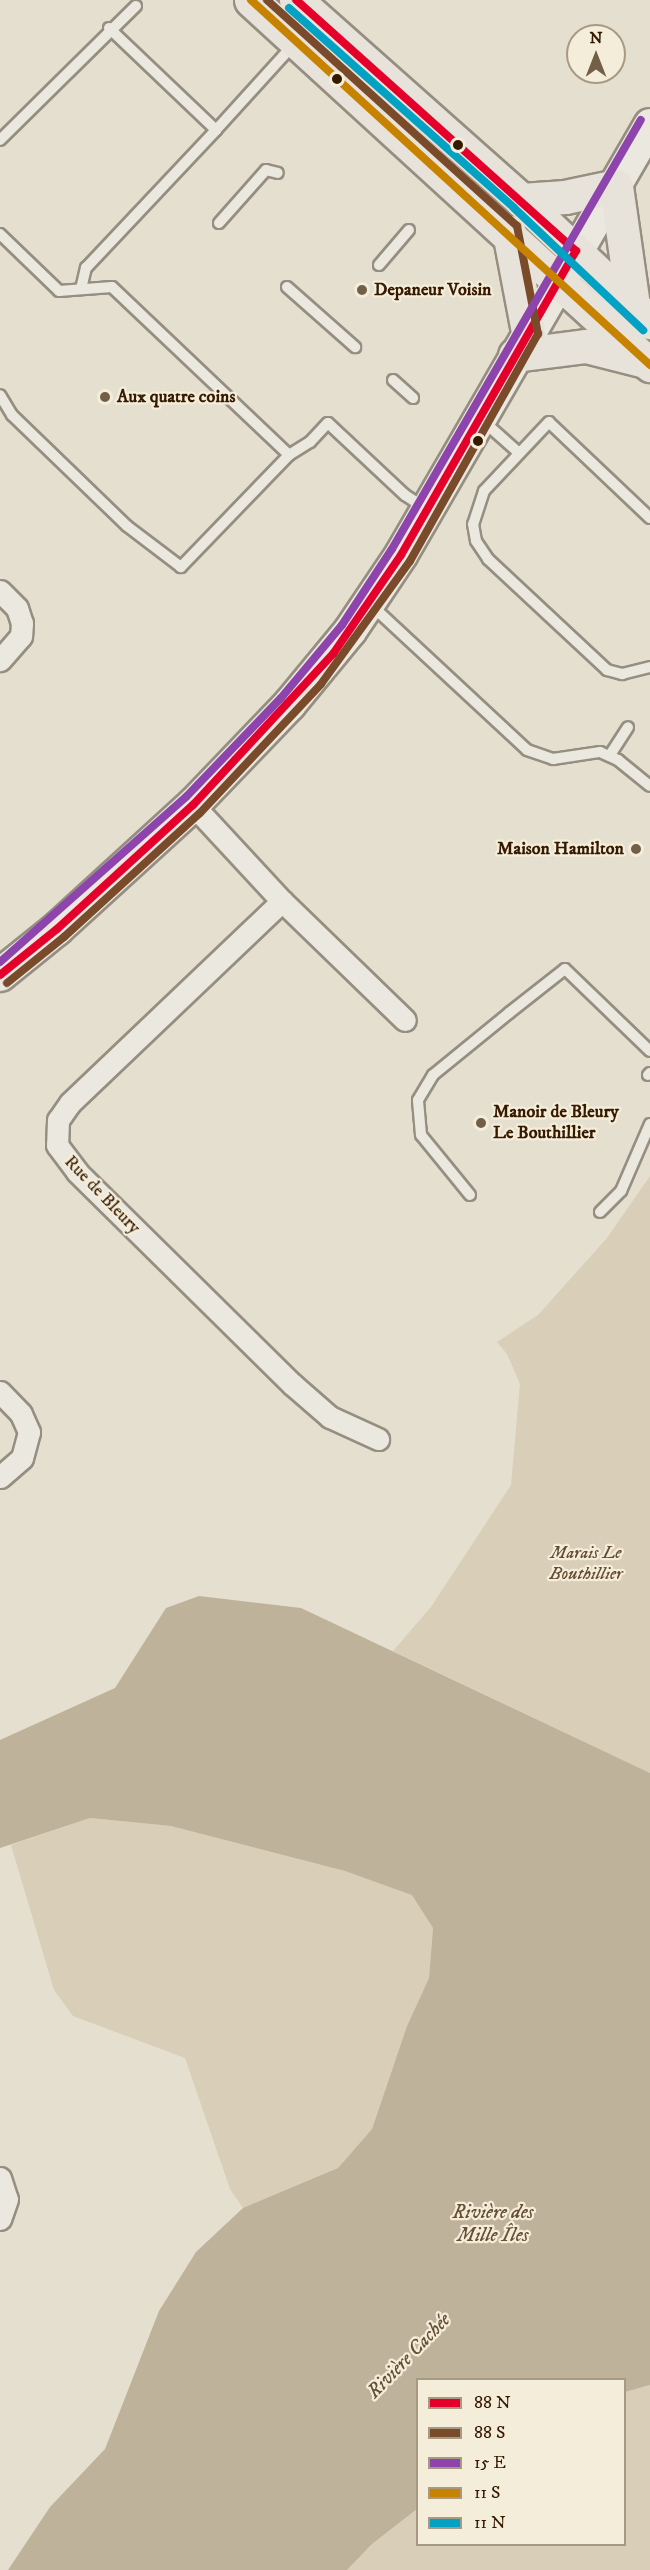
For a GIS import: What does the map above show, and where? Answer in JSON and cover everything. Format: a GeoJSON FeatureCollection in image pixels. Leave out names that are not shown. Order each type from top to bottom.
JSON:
{"type":"FeatureCollection","features":[{"type":"Feature","properties":{"kind":"main road"},"geometry":{"type":"LineString","coordinates":[[251,0],[303,20],[521,200],[641,314]]}},
{"type":"Feature","properties":{"kind":"main road"},"geometry":{"type":"LineString","coordinates":[[303,20],[508,232],[648,363]]}},
{"type":"Feature","properties":{"kind":"main road"},"geometry":{"type":"LineString","coordinates":[[0,975],[57,929],[194,805],[289,705],[369,604],[428,510],[521,344],[650,125]]}},
{"type":"Feature","properties":{"kind":"main road"},"geometry":{"type":"LineString","coordinates":[[521,200],[565,196],[616,186]]}},
{"type":"Feature","properties":{"kind":"main road"},"geometry":{"type":"LineString","coordinates":[[616,186],[641,314]]}},
{"type":"Feature","properties":{"kind":"main road"},"geometry":{"type":"LineString","coordinates":[[508,232],[521,344]]}},
{"type":"Feature","properties":{"kind":"main road"},"geometry":{"type":"LineString","coordinates":[[521,344],[586,346],[648,363]]}},
{"type":"Feature","properties":{"kind":"street"},"geometry":{"type":"LineString","coordinates":[[0,591],[17,608],[22,623],[21,636],[0,660]]}},
{"type":"Feature","properties":{"kind":"street"},"geometry":{"type":"LineString","coordinates":[[194,805],[282,901],[405,1020]]}},
{"type":"Feature","properties":{"kind":"street","name":"Rue de Bleury"},"geometry":{"type":"LineString","coordinates":[[282,901],[70,1103],[58,1120],[57,1145],[77,1172],[292,1384],[330,1416],[378,1439]]}},
{"type":"Feature","properties":{"kind":"street"},"geometry":{"type":"LineString","coordinates":[[0,1392],[21,1414],[29,1432],[22,1458],[0,1477]]}},
{"type":"Feature","properties":{"kind":"street"},"geometry":{"type":"LineString","coordinates":[[0,2178],[7,2199],[0,2219]]}},
{"type":"Feature","properties":{"kind":"lane"},"geometry":{"type":"LineString","coordinates":[[0,140],[136,2]]}},
{"type":"Feature","properties":{"kind":"lane"},"geometry":{"type":"LineString","coordinates":[[81,289],[86,268],[216,130],[303,20]]}},
{"type":"Feature","properties":{"kind":"lane"},"geometry":{"type":"LineString","coordinates":[[109,28],[216,130]]}},
{"type":"Feature","properties":{"kind":"lane"},"geometry":{"type":"LineString","coordinates":[[219,223],[266,170],[278,173]]}},
{"type":"Feature","properties":{"kind":"lane"},"geometry":{"type":"LineString","coordinates":[[379,265],[409,230]]}},
{"type":"Feature","properties":{"kind":"lane"},"geometry":{"type":"LineString","coordinates":[[0,234],[59,291],[112,287],[288,454]]}},
{"type":"Feature","properties":{"kind":"lane"},"geometry":{"type":"LineString","coordinates":[[286,287],[355,347]]}},
{"type":"Feature","properties":{"kind":"lane"},"geometry":{"type":"LineString","coordinates":[[393,380],[413,398]]}},
{"type":"Feature","properties":{"kind":"lane"},"geometry":{"type":"LineString","coordinates":[[0,395],[12,415],[119,518],[181,567],[288,454],[310,442],[328,423],[405,495],[428,510]]}},
{"type":"Feature","properties":{"kind":"lane"},"geometry":{"type":"LineString","coordinates":[[479,418],[519,453]]}},
{"type":"Feature","properties":{"kind":"lane"},"geometry":{"type":"LineString","coordinates":[[650,518],[549,422],[479,500],[473,524],[480,549],[608,670],[622,674],[650,667]]}},
{"type":"Feature","properties":{"kind":"lane"},"geometry":{"type":"LineString","coordinates":[[369,604],[533,754],[553,759],[592,752],[610,755],[650,786]]}},
{"type":"Feature","properties":{"kind":"lane"},"geometry":{"type":"LineString","coordinates":[[610,755],[628,727]]}},
{"type":"Feature","properties":{"kind":"lane"},"geometry":{"type":"LineString","coordinates":[[470,1195],[421,1135],[418,1100],[433,1075],[509,1013],[565,969],[650,1051]]}},
{"type":"Feature","properties":{"kind":"lane"},"geometry":{"type":"LineString","coordinates":[[600,1212],[621,1191],[650,1124]]}},
{"type":"Feature","properties":{"kind":"green space","name":"Marais Le Bouthillier"},"geometry":{"type":"Polygon","coordinates":[[[650,1176],[650,1773],[393,1651],[431,1607],[511,1485],[520,1384],[507,1354],[497,1342],[538,1315],[607,1238],[650,1176]]]}},
{"type":"Feature","properties":{"kind":"green space"},"geometry":{"type":"Polygon","coordinates":[[[90,1818],[171,1826],[345,1871],[412,1894],[433,1928],[429,1978],[407,2026],[372,2129],[338,2168],[243,2208],[230,2189],[185,2058],[73,2016],[54,1990],[11,1845],[90,1818]]]}},
{"type":"Feature","properties":{"kind":"green space"},"geometry":{"type":"Polygon","coordinates":[[[650,2385],[650,2570],[347,2570],[372,2544],[416,2510],[416,2546],[626,2546],[626,2392],[650,2385]]]}},
{"type":"Feature","properties":{"kind":"water","name":"Rivière des Mille Îles"},"geometry":{"type":"Polygon","coordinates":[[[199,1596],[301,1608],[650,1773],[650,2385],[626,2392],[626,2378],[416,2378],[416,2510],[372,2544],[347,2570],[8,2570],[50,2507],[105,2449],[159,2311],[196,2252],[243,2208],[338,2168],[372,2129],[407,2026],[429,1978],[433,1928],[412,1895],[345,1871],[171,1826],[90,1818],[0,1848],[0,1740],[115,1688],[166,1608],[199,1596]]]}},
{"type":"Feature","properties":{"kind":"transit line"},"geometry":{"type":"LineString","coordinates":[[251,0],[650,365]]}},
{"type":"Feature","properties":{"kind":"transit line"},"geometry":{"type":"LineString","coordinates":[[7,983],[64,937],[200,813],[321,684],[410,561],[538,334],[517,226],[267,0]]}},
{"type":"Feature","properties":{"kind":"transit line"},"geometry":{"type":"LineString","coordinates":[[0,975],[57,929],[193,805],[333,654],[401,555],[576,251],[296,0]]}},
{"type":"Feature","properties":{"kind":"transit line"},"geometry":{"type":"LineString","coordinates":[[289,8],[514,208],[643,330]]}},
{"type":"Feature","properties":{"kind":"transit line"},"geometry":{"type":"LineString","coordinates":[[0,962],[186,797],[281,698],[342,625],[392,549],[641,120]]}},
{"type":"Feature","properties":{"kind":"place","name":"Depaneur Voisin"},"geometry":{"type":"Point","coordinates":[362,290]}},
{"type":"Feature","properties":{"kind":"place","name":"Aux quatre coins"},"geometry":{"type":"Point","coordinates":[105,397]}},
{"type":"Feature","properties":{"kind":"place","name":"Maison Hamilton"},"geometry":{"type":"Point","coordinates":[636,849]}},
{"type":"Feature","properties":{"kind":"place","name":"Manoir de Bleury Le Bouthillier"},"geometry":{"type":"Point","coordinates":[481,1123]}},
{"type":"Feature","properties":{"kind":"water label","name":"Rivière Cachée"},"geometry":{"type":"Point","coordinates":[409,2356]}}]}
